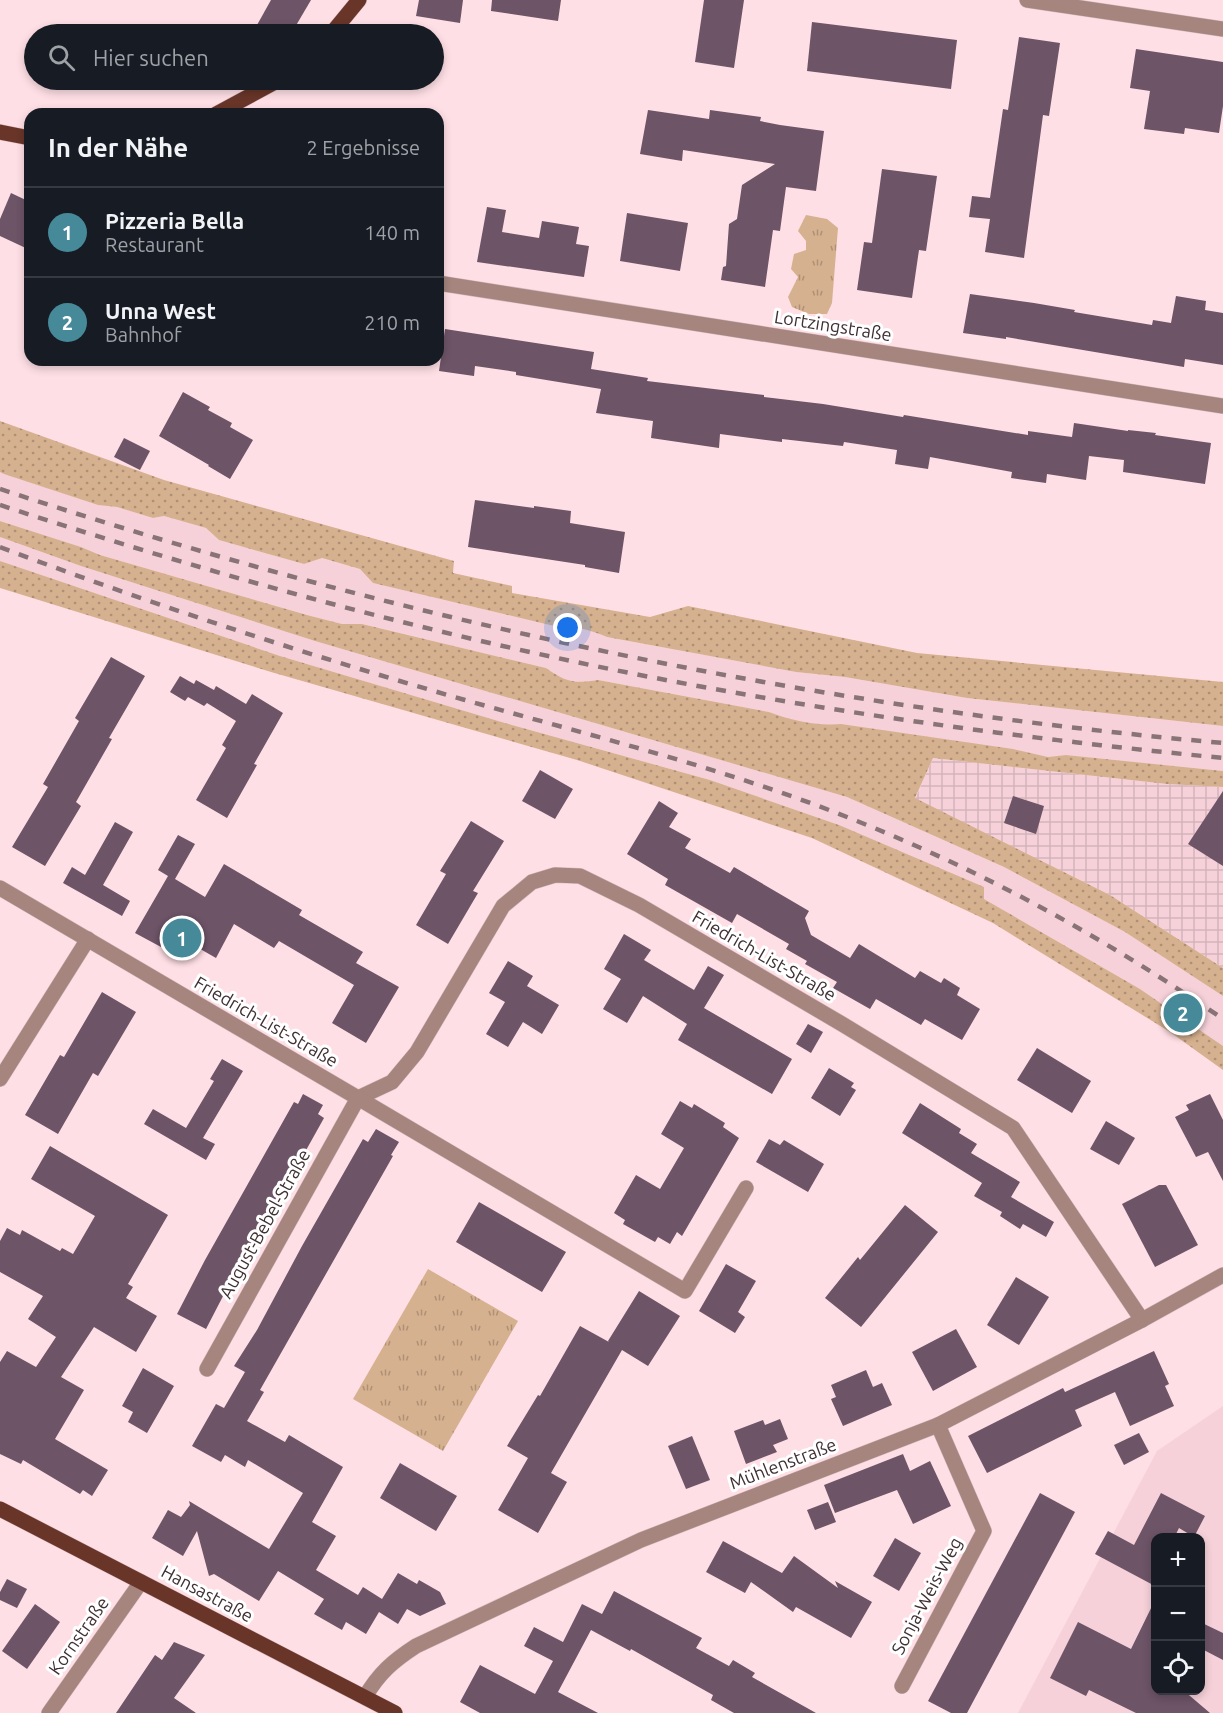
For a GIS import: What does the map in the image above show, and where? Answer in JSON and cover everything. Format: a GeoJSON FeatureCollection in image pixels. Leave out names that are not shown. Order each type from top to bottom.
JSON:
{"type":"FeatureCollection","features":[{"type":"Feature","properties":{"kind":"main road"},"geometry":{"type":"LineString","coordinates":[[339,24],[359,0]]}},
{"type":"Feature","properties":{"kind":"main road"},"geometry":{"type":"LineString","coordinates":[[227,108],[260,90]]}},
{"type":"Feature","properties":{"kind":"main road"},"geometry":{"type":"LineString","coordinates":[[0,132],[24,137]]}},
{"type":"Feature","properties":{"kind":"main road","name":"Hansastraße"},"geometry":{"type":"LineString","coordinates":[[0,1509],[395,1713]]}},
{"type":"Feature","properties":{"kind":"street"},"geometry":{"type":"LineString","coordinates":[[1027,0],[1223,29]]}},
{"type":"Feature","properties":{"kind":"street","name":"Lortzingstraße"},"geometry":{"type":"LineString","coordinates":[[444,285],[1223,406]]}},
{"type":"Feature","properties":{"kind":"street","name":"Friedrich-List-Straße"},"geometry":{"type":"LineString","coordinates":[[358,1098],[392,1082],[417,1052],[503,906],[532,882],[555,875],[580,876],[639,905],[1013,1128],[1142,1320]]}},
{"type":"Feature","properties":{"kind":"street","name":"Friedrich-List-Straße"},"geometry":{"type":"LineString","coordinates":[[0,888],[685,1291],[746,1188]]}},
{"type":"Feature","properties":{"kind":"street"},"geometry":{"type":"LineString","coordinates":[[0,1079],[88,939]]}},
{"type":"Feature","properties":{"kind":"street","name":"August-Bebel-Straße"},"geometry":{"type":"LineString","coordinates":[[207,1369],[358,1098]]}},
{"type":"Feature","properties":{"kind":"street","name":"Mühlenstraße"},"geometry":{"type":"LineString","coordinates":[[365,1697],[373,1683],[392,1662],[416,1646],[641,1540],[938,1425],[1142,1320],[1223,1275]]}},
{"type":"Feature","properties":{"kind":"street","name":"Sonja-Weis-Weg"},"geometry":{"type":"LineString","coordinates":[[902,1686],[984,1531],[938,1425]]}},
{"type":"Feature","properties":{"kind":"street","name":"Kornstraße"},"geometry":{"type":"LineString","coordinates":[[49,1713],[141,1582]]}},
{"type":"Feature","properties":{"kind":"shaded area"},"geometry":{"type":"Polygon","coordinates":[[[0,472],[98,505],[117,507],[153,518],[164,516],[206,528],[219,540],[304,564],[321,558],[360,569],[373,583],[554,626],[572,626],[591,630],[607,637],[796,672],[845,677],[967,698],[1223,726],[1223,771],[1066,755],[1048,757],[841,724],[822,725],[787,719],[769,712],[598,680],[580,683],[562,679],[546,668],[362,624],[342,624],[307,615],[100,555],[0,521],[0,472]]]}},
{"type":"Feature","properties":{"kind":"shaded area"},"geometry":{"type":"Polygon","coordinates":[[[0,537],[81,566],[315,641],[847,797],[1004,867],[1125,932],[1223,996],[1223,1046],[1140,989],[984,899],[839,825],[710,780],[512,725],[280,656],[9,565],[0,561],[0,537]]]}},
{"type":"Feature","properties":{"kind":"shaded area"},"geometry":{"type":"Polygon","coordinates":[[[933,758],[1167,784],[1223,787],[1223,968],[1110,895],[915,799],[933,758]]]}},
{"type":"Feature","properties":{"kind":"shaded area"},"geometry":{"type":"Polygon","coordinates":[[[1223,1406],[1223,1713],[1018,1713],[1157,1451],[1223,1406]]]}},
{"type":"Feature","properties":{"kind":"green space"},"geometry":{"type":"Polygon","coordinates":[[[806,215],[827,219],[838,228],[832,303],[827,314],[809,314],[792,307],[788,297],[798,277],[791,269],[794,254],[806,250],[806,241],[798,231],[806,215]]]}},
{"type":"Feature","properties":{"kind":"green space"},"geometry":{"type":"Polygon","coordinates":[[[0,421],[164,480],[454,561],[453,573],[512,586],[512,593],[650,617],[688,606],[917,653],[1223,682],[1223,726],[967,698],[845,677],[796,672],[607,637],[581,629],[554,626],[373,583],[360,569],[322,558],[304,564],[219,540],[206,528],[164,516],[153,518],[117,507],[98,505],[4,474],[0,472],[0,421]]]}},
{"type":"Feature","properties":{"kind":"green space"},"geometry":{"type":"Polygon","coordinates":[[[0,521],[100,555],[307,615],[342,624],[362,624],[546,668],[570,681],[598,680],[769,712],[805,722],[841,724],[1013,749],[1048,757],[1066,755],[1223,771],[1223,787],[1167,784],[933,758],[915,798],[1110,895],[1223,968],[1223,996],[1125,932],[1004,867],[847,797],[315,641],[81,566],[0,537],[0,521]]]}},
{"type":"Feature","properties":{"kind":"green space"},"geometry":{"type":"Polygon","coordinates":[[[0,561],[280,656],[512,725],[710,780],[839,825],[984,887],[984,899],[1140,989],[1223,1046],[1223,1070],[1170,1032],[993,923],[812,838],[577,760],[271,672],[0,588],[0,561]]]}},
{"type":"Feature","properties":{"kind":"green space"},"geometry":{"type":"Polygon","coordinates":[[[428,1269],[518,1321],[443,1451],[353,1399],[428,1269]]]}},
{"type":"Feature","properties":{"kind":"building"},"geometry":{"type":"Polygon","coordinates":[[[271,0],[311,0],[297,24],[258,24],[271,0]]]}},
{"type":"Feature","properties":{"kind":"building"},"geometry":{"type":"Polygon","coordinates":[[[419,0],[463,0],[460,23],[416,16],[419,0]]]}},
{"type":"Feature","properties":{"kind":"building"},"geometry":{"type":"Polygon","coordinates":[[[492,0],[561,0],[558,21],[491,11],[492,0]]]}},
{"type":"Feature","properties":{"kind":"building"},"geometry":{"type":"Polygon","coordinates":[[[704,0],[744,0],[734,68],[695,62],[704,0]]]}},
{"type":"Feature","properties":{"kind":"building"},"geometry":{"type":"Polygon","coordinates":[[[812,22],[957,40],[951,89],[807,71],[812,22]]]}},
{"type":"Feature","properties":{"kind":"building"},"geometry":{"type":"Polygon","coordinates":[[[1019,37],[1060,43],[1049,116],[1043,115],[1024,258],[985,252],[990,219],[969,217],[972,196],[990,198],[1003,109],[1008,110],[1019,37]]]}},
{"type":"Feature","properties":{"kind":"building"},"geometry":{"type":"Polygon","coordinates":[[[1136,49],[1223,62],[1223,106],[1219,133],[1185,128],[1184,134],[1144,129],[1150,91],[1130,88],[1136,49]]]}},
{"type":"Feature","properties":{"kind":"building"},"geometry":{"type":"Polygon","coordinates":[[[648,110],[709,119],[710,110],[761,117],[760,121],[824,131],[816,191],[786,187],[780,231],[773,230],[765,287],[721,280],[723,267],[726,266],[729,224],[737,219],[742,185],[775,164],[683,150],[682,161],[640,154],[648,110]]]}},
{"type":"Feature","properties":{"kind":"building"},"geometry":{"type":"Polygon","coordinates":[[[882,169],[937,176],[926,251],[919,250],[912,298],[857,290],[864,242],[872,243],[882,169]]]}},
{"type":"Feature","properties":{"kind":"building"},"geometry":{"type":"Polygon","coordinates":[[[11,193],[24,199],[24,247],[0,236],[0,219],[11,193]]]}},
{"type":"Feature","properties":{"kind":"building"},"geometry":{"type":"Polygon","coordinates":[[[487,207],[506,210],[502,232],[539,238],[542,221],[579,227],[576,244],[589,246],[584,277],[477,262],[487,207]]]}},
{"type":"Feature","properties":{"kind":"building"},"geometry":{"type":"Polygon","coordinates":[[[627,213],[688,223],[680,271],[620,261],[627,213]]]}},
{"type":"Feature","properties":{"kind":"building"},"geometry":{"type":"Polygon","coordinates":[[[970,294],[1034,303],[1152,325],[1153,320],[1171,323],[1176,296],[1206,301],[1205,310],[1223,313],[1223,365],[1185,359],[1184,367],[1006,337],[1006,339],[963,333],[970,294]]]}},
{"type":"Feature","properties":{"kind":"building"},"geometry":{"type":"Polygon","coordinates":[[[445,329],[594,352],[591,369],[648,378],[647,381],[764,395],[764,397],[903,417],[904,415],[1028,435],[1028,431],[1072,437],[1074,423],[1156,433],[1155,435],[1211,443],[1205,484],[1123,472],[1124,460],[1089,456],[1086,480],[1047,474],[1046,483],[1011,478],[1012,472],[930,457],[928,469],[895,464],[897,450],[844,442],[843,446],[782,439],[782,442],[720,434],[719,448],[651,438],[653,421],[596,413],[601,389],[475,366],[474,376],[439,371],[440,366],[444,366],[445,329]]]}},
{"type":"Feature","properties":{"kind":"building"},"geometry":{"type":"Polygon","coordinates":[[[183,392],[210,407],[208,410],[232,423],[230,427],[253,440],[230,479],[159,436],[183,392]]]}},
{"type":"Feature","properties":{"kind":"building"},"geometry":{"type":"Polygon","coordinates":[[[124,438],[150,451],[140,470],[114,457],[124,438]]]}},
{"type":"Feature","properties":{"kind":"building"},"geometry":{"type":"Polygon","coordinates":[[[475,500],[571,511],[570,523],[625,532],[619,573],[585,567],[585,565],[468,547],[475,500]]]}},
{"type":"Feature","properties":{"kind":"building"},"geometry":{"type":"Polygon","coordinates":[[[111,657],[145,676],[76,802],[81,806],[45,866],[12,847],[48,787],[43,784],[79,721],[75,718],[111,657]]]}},
{"type":"Feature","properties":{"kind":"building"},"geometry":{"type":"Polygon","coordinates":[[[180,676],[194,684],[196,680],[214,690],[216,686],[246,704],[252,694],[283,713],[227,818],[196,800],[226,748],[222,745],[236,721],[207,703],[204,706],[188,697],[185,701],[170,692],[180,676]]]}},
{"type":"Feature","properties":{"kind":"building"},"geometry":{"type":"Polygon","coordinates":[[[540,770],[573,789],[555,819],[522,801],[540,770]]]}},
{"type":"Feature","properties":{"kind":"building"},"geometry":{"type":"Polygon","coordinates":[[[1223,791],[1223,866],[1188,844],[1223,791]]]}},
{"type":"Feature","properties":{"kind":"building"},"geometry":{"type":"Polygon","coordinates":[[[1013,796],[1044,806],[1036,834],[1004,823],[1013,796]]]}},
{"type":"Feature","properties":{"kind":"building"},"geometry":{"type":"Polygon","coordinates":[[[659,801],[678,813],[669,827],[691,839],[685,848],[730,873],[734,867],[809,911],[805,918],[811,935],[850,958],[859,944],[915,978],[920,971],[941,983],[944,978],[960,988],[957,995],[980,1009],[962,1040],[925,1019],[921,1025],[876,999],[870,1009],[833,988],[837,982],[805,964],[807,961],[786,949],[789,944],[737,914],[732,923],[665,885],[668,879],[627,854],[659,801]]]}},
{"type":"Feature","properties":{"kind":"building"},"geometry":{"type":"Polygon","coordinates":[[[471,821],[504,841],[473,891],[478,893],[448,944],[416,925],[446,874],[440,871],[471,821]]]}},
{"type":"Feature","properties":{"kind":"building"},"geometry":{"type":"Polygon","coordinates":[[[115,822],[133,832],[103,885],[130,901],[122,916],[63,883],[72,867],[85,875],[115,822]]]}},
{"type":"Feature","properties":{"kind":"building"},"geometry":{"type":"Polygon","coordinates":[[[178,835],[195,844],[175,879],[205,897],[224,864],[302,910],[299,915],[363,952],[356,963],[399,987],[366,1043],[332,1023],[354,985],[279,941],[274,948],[234,924],[216,958],[195,946],[190,955],[165,941],[161,947],[135,933],[168,876],[158,870],[178,835]]]}},
{"type":"Feature","properties":{"kind":"building"},"geometry":{"type":"Polygon","coordinates":[[[624,934],[651,950],[644,960],[694,990],[708,966],[724,975],[704,1008],[792,1059],[772,1094],[678,1040],[687,1024],[643,996],[627,1023],[603,1009],[621,979],[604,969],[624,934]]]}},
{"type":"Feature","properties":{"kind":"building"},"geometry":{"type":"Polygon","coordinates":[[[508,961],[533,976],[527,986],[559,1005],[542,1034],[523,1022],[508,1047],[486,1034],[505,1002],[489,993],[508,961]]]}},
{"type":"Feature","properties":{"kind":"building"},"geometry":{"type":"Polygon","coordinates":[[[102,992],[136,1012],[98,1076],[93,1073],[58,1134],[25,1115],[60,1055],[64,1057],[102,992]]]}},
{"type":"Feature","properties":{"kind":"building"},"geometry":{"type":"Polygon","coordinates":[[[808,1024],[823,1032],[811,1053],[796,1044],[808,1024]]]}},
{"type":"Feature","properties":{"kind":"building"},"geometry":{"type":"Polygon","coordinates":[[[1037,1048],[1091,1081],[1072,1113],[1017,1080],[1037,1048]]]}},
{"type":"Feature","properties":{"kind":"building"},"geometry":{"type":"Polygon","coordinates":[[[222,1059],[243,1071],[203,1138],[215,1144],[206,1160],[144,1124],[153,1109],[186,1128],[214,1081],[210,1079],[222,1059]]]}},
{"type":"Feature","properties":{"kind":"building"},"geometry":{"type":"Polygon","coordinates":[[[829,1068],[854,1083],[851,1087],[856,1090],[840,1116],[811,1098],[829,1068]]]}},
{"type":"Feature","properties":{"kind":"building"},"geometry":{"type":"Polygon","coordinates":[[[303,1094],[323,1105],[318,1114],[324,1118],[237,1274],[235,1273],[206,1329],[177,1314],[294,1102],[298,1104],[303,1094]]]}},
{"type":"Feature","properties":{"kind":"building"},"geometry":{"type":"Polygon","coordinates":[[[1210,1094],[1223,1120],[1223,1181],[1208,1152],[1196,1157],[1175,1117],[1189,1110],[1186,1105],[1210,1094]]]}},
{"type":"Feature","properties":{"kind":"building"},"geometry":{"type":"Polygon","coordinates":[[[680,1101],[692,1108],[694,1104],[725,1123],[723,1127],[739,1138],[682,1236],[677,1232],[670,1244],[658,1237],[655,1242],[623,1224],[625,1220],[614,1213],[636,1175],[660,1189],[684,1148],[661,1134],[680,1101]]]}},
{"type":"Feature","properties":{"kind":"building"},"geometry":{"type":"Polygon","coordinates":[[[920,1103],[961,1129],[959,1133],[977,1144],[971,1153],[1020,1182],[1011,1197],[1054,1222],[1046,1237],[1023,1224],[1020,1229],[1000,1216],[1002,1212],[974,1196],[982,1183],[902,1133],[920,1103]]]}},
{"type":"Feature","properties":{"kind":"building"},"geometry":{"type":"Polygon","coordinates":[[[1106,1121],[1135,1138],[1119,1165],[1090,1149],[1106,1121]]]}},
{"type":"Feature","properties":{"kind":"building"},"geometry":{"type":"Polygon","coordinates":[[[376,1129],[399,1142],[391,1155],[393,1156],[260,1390],[264,1392],[247,1421],[285,1442],[289,1435],[343,1467],[312,1522],[336,1536],[316,1570],[358,1595],[363,1587],[382,1599],[398,1573],[417,1584],[419,1580],[440,1592],[446,1604],[420,1616],[407,1609],[398,1624],[379,1612],[366,1634],[346,1622],[342,1630],[314,1614],[324,1599],[278,1571],[259,1601],[214,1574],[209,1576],[197,1531],[183,1556],[152,1538],[168,1510],[181,1517],[190,1505],[189,1501],[269,1549],[303,1493],[248,1460],[245,1467],[225,1455],[221,1462],[192,1446],[216,1404],[224,1408],[245,1372],[234,1366],[257,1330],[363,1139],[368,1142],[376,1129]]]}},
{"type":"Feature","properties":{"kind":"building"},"geometry":{"type":"Polygon","coordinates":[[[769,1139],[780,1145],[784,1140],[824,1164],[808,1192],[756,1162],[769,1139]]]}},
{"type":"Feature","properties":{"kind":"building"},"geometry":{"type":"Polygon","coordinates":[[[50,1146],[168,1215],[128,1284],[133,1287],[126,1298],[157,1316],[136,1352],[94,1327],[61,1377],[84,1390],[55,1439],[108,1470],[92,1496],[83,1490],[80,1494],[23,1460],[21,1464],[0,1454],[0,1362],[7,1351],[36,1367],[56,1337],[28,1319],[43,1296],[0,1272],[0,1241],[7,1228],[20,1235],[22,1230],[60,1251],[62,1248],[73,1254],[95,1216],[31,1179],[50,1146]]]}},
{"type":"Feature","properties":{"kind":"building"},"geometry":{"type":"Polygon","coordinates":[[[1159,1185],[1166,1185],[1198,1245],[1155,1267],[1122,1204],[1159,1185]]]}},
{"type":"Feature","properties":{"kind":"building"},"geometry":{"type":"Polygon","coordinates":[[[479,1202],[566,1252],[542,1292],[456,1242],[479,1202]]]}},
{"type":"Feature","properties":{"kind":"building"},"geometry":{"type":"Polygon","coordinates":[[[905,1205],[938,1232],[861,1327],[825,1298],[905,1205]]]}},
{"type":"Feature","properties":{"kind":"building"},"geometry":{"type":"Polygon","coordinates":[[[726,1264],[756,1281],[738,1312],[745,1317],[735,1333],[699,1311],[726,1264]]]}},
{"type":"Feature","properties":{"kind":"building"},"geometry":{"type":"Polygon","coordinates":[[[1016,1277],[1049,1297],[1019,1345],[987,1325],[1016,1277]]]}},
{"type":"Feature","properties":{"kind":"building"},"geometry":{"type":"Polygon","coordinates":[[[639,1291],[680,1316],[648,1366],[622,1350],[551,1473],[567,1482],[538,1533],[498,1510],[528,1458],[507,1446],[538,1395],[540,1396],[580,1326],[609,1342],[639,1291]]]}},
{"type":"Feature","properties":{"kind":"building"},"geometry":{"type":"Polygon","coordinates":[[[956,1329],[977,1367],[933,1391],[912,1352],[956,1329]]]}},
{"type":"Feature","properties":{"kind":"building"},"geometry":{"type":"Polygon","coordinates":[[[1154,1351],[1169,1384],[1165,1386],[1174,1406],[1130,1426],[1115,1392],[1075,1410],[1082,1426],[987,1473],[968,1436],[1063,1388],[1065,1392],[1154,1351]]]}},
{"type":"Feature","properties":{"kind":"building"},"geometry":{"type":"Polygon","coordinates":[[[143,1368],[174,1386],[147,1433],[128,1422],[133,1412],[122,1406],[143,1368]]]}},
{"type":"Feature","properties":{"kind":"building"},"geometry":{"type":"Polygon","coordinates":[[[866,1370],[873,1387],[882,1383],[892,1405],[843,1426],[831,1399],[836,1397],[831,1385],[866,1370]]]}},
{"type":"Feature","properties":{"kind":"building"},"geometry":{"type":"Polygon","coordinates":[[[780,1419],[788,1439],[773,1445],[777,1452],[746,1464],[734,1431],[763,1420],[765,1425],[780,1419]]]}},
{"type":"Feature","properties":{"kind":"building"},"geometry":{"type":"Polygon","coordinates":[[[1139,1433],[1149,1452],[1124,1465],[1114,1445],[1139,1433]]]}},
{"type":"Feature","properties":{"kind":"building"},"geometry":{"type":"Polygon","coordinates":[[[692,1436],[710,1480],[686,1489],[668,1446],[692,1436]]]}},
{"type":"Feature","properties":{"kind":"building"},"geometry":{"type":"Polygon","coordinates":[[[903,1454],[910,1471],[930,1461],[951,1506],[913,1524],[897,1490],[835,1513],[824,1485],[903,1454]]]}},
{"type":"Feature","properties":{"kind":"building"},"geometry":{"type":"Polygon","coordinates":[[[400,1463],[457,1496],[436,1531],[380,1498],[400,1463]]]}},
{"type":"Feature","properties":{"kind":"building"},"geometry":{"type":"Polygon","coordinates":[[[1040,1493],[1075,1512],[967,1713],[951,1713],[928,1701],[1040,1493]]]}},
{"type":"Feature","properties":{"kind":"building"},"geometry":{"type":"Polygon","coordinates":[[[1161,1493],[1205,1516],[1196,1533],[1187,1533],[1179,1528],[1176,1533],[1151,1533],[1151,1584],[1095,1554],[1108,1531],[1134,1545],[1161,1493]]]}},
{"type":"Feature","properties":{"kind":"building"},"geometry":{"type":"Polygon","coordinates":[[[828,1502],[836,1522],[815,1530],[807,1510],[828,1502]]]}},
{"type":"Feature","properties":{"kind":"building"},"geometry":{"type":"Polygon","coordinates":[[[895,1538],[921,1553],[899,1591],[873,1576],[895,1538]]]}},
{"type":"Feature","properties":{"kind":"building"},"geometry":{"type":"Polygon","coordinates":[[[723,1541],[782,1573],[794,1556],[838,1588],[835,1581],[872,1602],[851,1638],[796,1607],[793,1612],[751,1582],[745,1593],[706,1572],[723,1541]]]}},
{"type":"Feature","properties":{"kind":"building"},"geometry":{"type":"Polygon","coordinates":[[[7,1579],[27,1589],[17,1608],[0,1600],[0,1592],[7,1579]]]}},
{"type":"Feature","properties":{"kind":"building"},"geometry":{"type":"Polygon","coordinates":[[[614,1591],[702,1638],[696,1648],[729,1666],[733,1660],[755,1673],[752,1677],[816,1713],[734,1713],[711,1700],[713,1695],[631,1649],[630,1651],[591,1630],[558,1692],[598,1713],[480,1713],[460,1702],[480,1665],[535,1694],[553,1661],[524,1646],[534,1627],[563,1642],[582,1604],[602,1614],[614,1591]]]}},
{"type":"Feature","properties":{"kind":"building"},"geometry":{"type":"Polygon","coordinates":[[[35,1604],[60,1622],[27,1669],[2,1651],[35,1604]]]}},
{"type":"Feature","properties":{"kind":"building"},"geometry":{"type":"Polygon","coordinates":[[[1151,1608],[1151,1695],[1189,1695],[1210,1713],[1136,1713],[1089,1690],[1086,1696],[1050,1678],[1078,1622],[1131,1649],[1151,1608]]]}},
{"type":"Feature","properties":{"kind":"building"},"geometry":{"type":"Polygon","coordinates":[[[1205,1624],[1223,1633],[1223,1660],[1205,1651],[1205,1624]]]}},
{"type":"Feature","properties":{"kind":"building"},"geometry":{"type":"Polygon","coordinates":[[[174,1642],[205,1655],[174,1698],[196,1713],[116,1713],[155,1655],[162,1660],[174,1642]]]}},
{"type":"Feature","properties":{"kind":"railway"},"geometry":{"type":"LineString","coordinates":[[0,489],[150,536],[300,579],[452,617],[604,651],[757,681],[912,706],[1067,727],[1223,743]]}},
{"type":"Feature","properties":{"kind":"railway"},"geometry":{"type":"LineString","coordinates":[[0,505],[142,550],[358,611],[576,662],[737,693],[898,719],[1223,758]]}},
{"type":"Feature","properties":{"kind":"railway"},"geometry":{"type":"LineString","coordinates":[[0,547],[115,589],[289,647],[712,770],[857,821],[953,863],[1046,910],[1135,962],[1223,1019]]}},
{"type":"Feature","properties":{"kind":"place","name":"Pizzeria Bella"},"geometry":{"type":"Point","coordinates":[182,938]}},
{"type":"Feature","properties":{"kind":"place","name":"Unna West"},"geometry":{"type":"Point","coordinates":[1183,1013]}}]}
